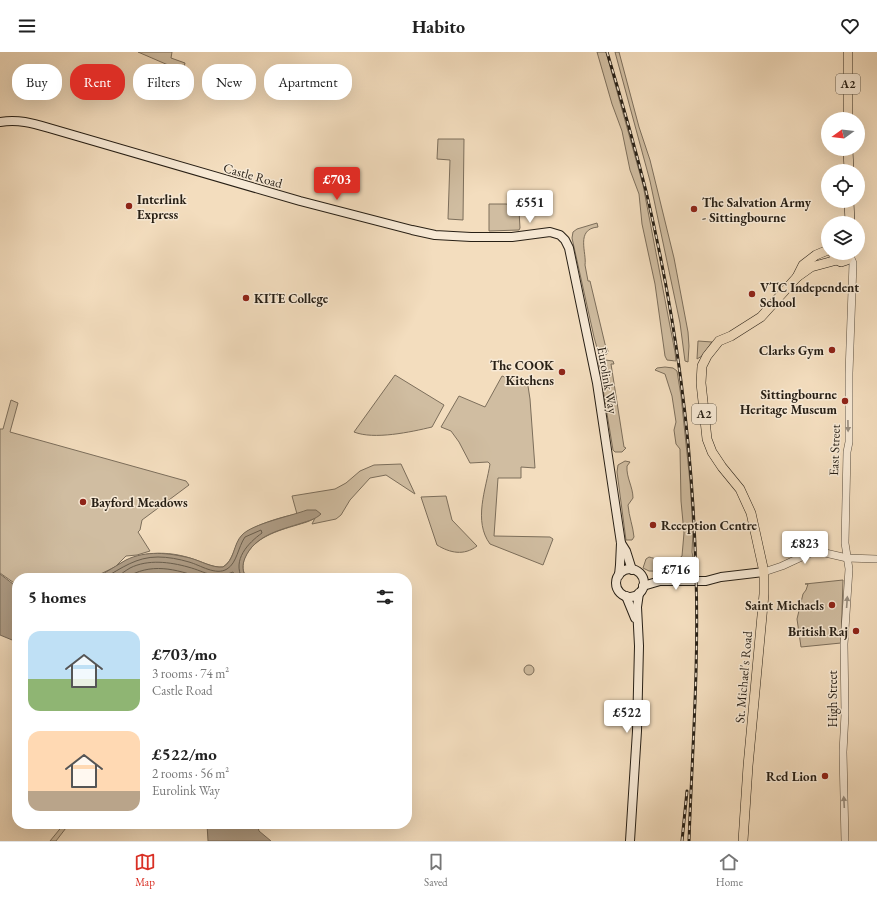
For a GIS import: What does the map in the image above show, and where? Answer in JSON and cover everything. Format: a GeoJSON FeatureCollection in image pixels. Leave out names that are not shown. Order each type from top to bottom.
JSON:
{"type":"FeatureCollection","features":[{"type":"Feature","properties":{"kind":"main road","name":"A2"},"geometry":{"type":"LineString","coordinates":[[848,52],[848,112]]}},
{"type":"Feature","properties":{"kind":"main road","name":"Castle Road"},"geometry":{"type":"LineString","coordinates":[[0,122],[9,120],[28,121],[300,201],[435,234],[471,238],[512,237],[550,232]]}},
{"type":"Feature","properties":{"kind":"main road","name":"Eurolink Way"},"geometry":{"type":"LineString","coordinates":[[550,232],[560,235],[565,240],[568,248],[597,383],[621,543],[619,575]]}},
{"type":"Feature","properties":{"kind":"main road","name":"St. Michael's Road"},"geometry":{"type":"LineString","coordinates":[[743,841],[748,766],[764,594],[764,572],[751,513],[740,489],[712,452],[707,439],[701,383],[702,366],[707,356],[719,341],[731,336],[761,317],[794,280],[803,265],[816,254],[821,252]]}},
{"type":"Feature","properties":{"kind":"main road","name":"St. Michael's Road"},"geometry":{"type":"LineString","coordinates":[[794,280],[811,267],[831,260]]}},
{"type":"Feature","properties":{"kind":"main road","name":"Eurolink Way"},"geometry":{"type":"LineString","coordinates":[[621,543],[626,551],[632,570]]}},
{"type":"Feature","properties":{"kind":"main road"},"geometry":{"type":"LineString","coordinates":[[660,581],[641,590],[633,596],[626,596],[620,592],[616,586],[619,575],[625,570],[632,570],[639,573],[641,576],[660,581],[706,581],[721,577],[764,572]]}},
{"type":"Feature","properties":{"kind":"main road"},"geometry":{"type":"LineString","coordinates":[[630,841],[637,731],[637,607],[643,579],[641,576]]}},
{"type":"Feature","properties":{"kind":"main road"},"geometry":{"type":"LineString","coordinates":[[626,596],[638,628]]}},
{"type":"Feature","properties":{"kind":"street"},"geometry":{"type":"LineString","coordinates":[[840,260],[852,270]]}},
{"type":"Feature","properties":{"kind":"street","name":"East Street"},"geometry":{"type":"LineString","coordinates":[[848,558],[845,544],[847,452],[849,442],[852,260]]}},
{"type":"Feature","properties":{"kind":"street"},"geometry":{"type":"LineString","coordinates":[[764,572],[782,566],[810,553],[821,552],[848,558],[877,559]]}},
{"type":"Feature","properties":{"kind":"street","name":"High Street"},"geometry":{"type":"LineString","coordinates":[[845,841],[843,756],[845,714],[844,644],[849,574],[848,558]]}},
{"type":"Feature","properties":{"kind":"shaded area"},"geometry":{"type":"Polygon","coordinates":[[[138,52],[172,52],[171,58],[185,63],[166,64],[138,52]]]}},
{"type":"Feature","properties":{"kind":"shaded area"},"geometry":{"type":"Polygon","coordinates":[[[597,52],[606,52],[643,185],[676,361],[667,360],[665,356],[655,284],[642,224],[639,194],[630,170],[622,131],[612,104],[597,52]]]}},
{"type":"Feature","properties":{"kind":"shaded area"},"geometry":{"type":"Polygon","coordinates":[[[615,52],[619,52],[639,127],[650,160],[674,258],[688,332],[688,362],[685,361],[680,323],[650,181],[615,52]]]}},
{"type":"Feature","properties":{"kind":"shaded area"},"geometry":{"type":"Polygon","coordinates":[[[438,139],[464,139],[463,220],[448,219],[450,160],[437,159],[438,139]]]}},
{"type":"Feature","properties":{"kind":"shaded area"},"geometry":{"type":"Polygon","coordinates":[[[489,204],[506,204],[516,206],[519,211],[519,230],[489,231],[489,204]]]}},
{"type":"Feature","properties":{"kind":"shaded area"},"geometry":{"type":"Polygon","coordinates":[[[597,223],[598,227],[591,229],[584,237],[584,248],[588,281],[590,281],[608,351],[607,354],[604,355],[597,348],[572,238],[573,232],[577,229],[597,223]]]}},
{"type":"Feature","properties":{"kind":"shaded area"},"geometry":{"type":"Polygon","coordinates":[[[698,341],[712,342],[702,356],[697,359],[698,341]]]}},
{"type":"Feature","properties":{"kind":"shaded area"},"geometry":{"type":"Polygon","coordinates":[[[598,359],[613,361],[614,364],[611,364],[624,447],[626,448],[622,452],[615,452],[613,450],[598,359]]]}},
{"type":"Feature","properties":{"kind":"shaded area"},"geometry":{"type":"Polygon","coordinates":[[[657,368],[673,368],[677,371],[681,396],[690,482],[693,531],[692,552],[695,569],[687,572],[649,571],[643,568],[646,559],[649,557],[668,563],[677,560],[682,556],[684,533],[681,501],[680,449],[676,444],[674,430],[676,422],[672,396],[665,374],[655,370],[657,368]]]}},
{"type":"Feature","properties":{"kind":"shaded area"},"geometry":{"type":"Polygon","coordinates":[[[395,375],[444,405],[432,427],[403,433],[382,435],[354,432],[395,375]]]}},
{"type":"Feature","properties":{"kind":"shaded area"},"geometry":{"type":"Polygon","coordinates":[[[502,376],[528,386],[535,468],[521,467],[521,478],[498,478],[494,536],[550,537],[553,539],[543,565],[490,544],[485,535],[481,515],[490,464],[488,462],[470,463],[459,442],[451,431],[441,427],[459,396],[485,407],[502,376]]]}},
{"type":"Feature","properties":{"kind":"shaded area","name":"Bayford Meadows"},"geometry":{"type":"Polygon","coordinates":[[[11,400],[18,403],[10,432],[186,481],[189,485],[142,520],[140,530],[138,532],[150,551],[137,555],[126,556],[116,566],[134,557],[164,553],[183,556],[212,566],[223,567],[229,561],[240,538],[244,534],[257,526],[297,514],[292,496],[335,489],[346,483],[360,471],[374,465],[401,464],[415,494],[386,475],[370,478],[350,500],[341,515],[336,519],[312,524],[315,518],[274,532],[255,544],[245,557],[243,563],[244,573],[105,573],[115,567],[102,573],[12,573],[12,581],[0,573],[0,429],[3,429],[11,400]]]}},
{"type":"Feature","properties":{"kind":"shaded area"},"geometry":{"type":"Polygon","coordinates":[[[625,461],[630,462],[627,466],[627,470],[633,498],[628,505],[634,537],[632,540],[626,540],[617,472],[618,465],[625,461]]]}},
{"type":"Feature","properties":{"kind":"shaded area"},"geometry":{"type":"Polygon","coordinates":[[[446,496],[452,520],[477,546],[472,549],[457,552],[447,550],[437,545],[421,497],[446,496]]]}},
{"type":"Feature","properties":{"kind":"shaded area"},"geometry":{"type":"Polygon","coordinates":[[[843,580],[841,643],[801,647],[797,619],[803,594],[808,584],[805,584],[843,580]]]}},
{"type":"Feature","properties":{"kind":"shaded area"},"geometry":{"type":"Polygon","coordinates":[[[527,665],[531,665],[534,670],[531,675],[527,675],[524,672],[524,668],[527,665]]]}},
{"type":"Feature","properties":{"kind":"shaded area"},"geometry":{"type":"Polygon","coordinates":[[[60,829],[65,829],[56,841],[50,841],[60,829]]]}},
{"type":"Feature","properties":{"kind":"water"},"geometry":{"type":"Polygon","coordinates":[[[307,510],[316,510],[321,514],[312,520],[269,534],[255,544],[249,550],[243,563],[244,573],[104,573],[134,557],[158,553],[182,556],[223,567],[230,560],[242,535],[254,527],[307,510]]]}},
{"type":"Feature","properties":{"kind":"water"},"geometry":{"type":"Polygon","coordinates":[[[0,574],[12,583],[12,640],[0,635],[0,574]]]}},
{"type":"Feature","properties":{"kind":"water"},"geometry":{"type":"Polygon","coordinates":[[[207,829],[258,829],[271,841],[208,841],[207,829]]]}},
{"type":"Feature","properties":{"kind":"railway"},"geometry":{"type":"LineString","coordinates":[[607,52],[637,156],[657,238],[674,334],[687,431],[694,528],[697,609],[696,676],[689,841]]}},
{"type":"Feature","properties":{"kind":"railway"},"geometry":{"type":"LineString","coordinates":[[682,841],[687,791]]}},
{"type":"Feature","properties":{"kind":"place","name":"Interlink Express"},"geometry":{"type":"Point","coordinates":[129,206]}},
{"type":"Feature","properties":{"kind":"place","name":"The Salvation Army - Sittingbourne"},"geometry":{"type":"Point","coordinates":[694,209]}},
{"type":"Feature","properties":{"kind":"place","name":"VTC Independent School"},"geometry":{"type":"Point","coordinates":[752,294]}},
{"type":"Feature","properties":{"kind":"place","name":"KITE College"},"geometry":{"type":"Point","coordinates":[246,298]}},
{"type":"Feature","properties":{"kind":"place","name":"Clarks Gym"},"geometry":{"type":"Point","coordinates":[832,350]}},
{"type":"Feature","properties":{"kind":"place","name":"The COOK Kitchens"},"geometry":{"type":"Point","coordinates":[562,372]}},
{"type":"Feature","properties":{"kind":"place","name":"Sittingbourne Heritage Museum"},"geometry":{"type":"Point","coordinates":[845,401]}},
{"type":"Feature","properties":{"kind":"place","name":"Bayford Meadows"},"geometry":{"type":"Point","coordinates":[83,502]}},
{"type":"Feature","properties":{"kind":"place","name":"Reception Centre"},"geometry":{"type":"Point","coordinates":[653,525]}},
{"type":"Feature","properties":{"kind":"place","name":"Saint Michaels"},"geometry":{"type":"Point","coordinates":[832,605]}},
{"type":"Feature","properties":{"kind":"place","name":"British Raj"},"geometry":{"type":"Point","coordinates":[856,631]}},
{"type":"Feature","properties":{"kind":"place","name":"Red Lion"},"geometry":{"type":"Point","coordinates":[825,776]}}]}
